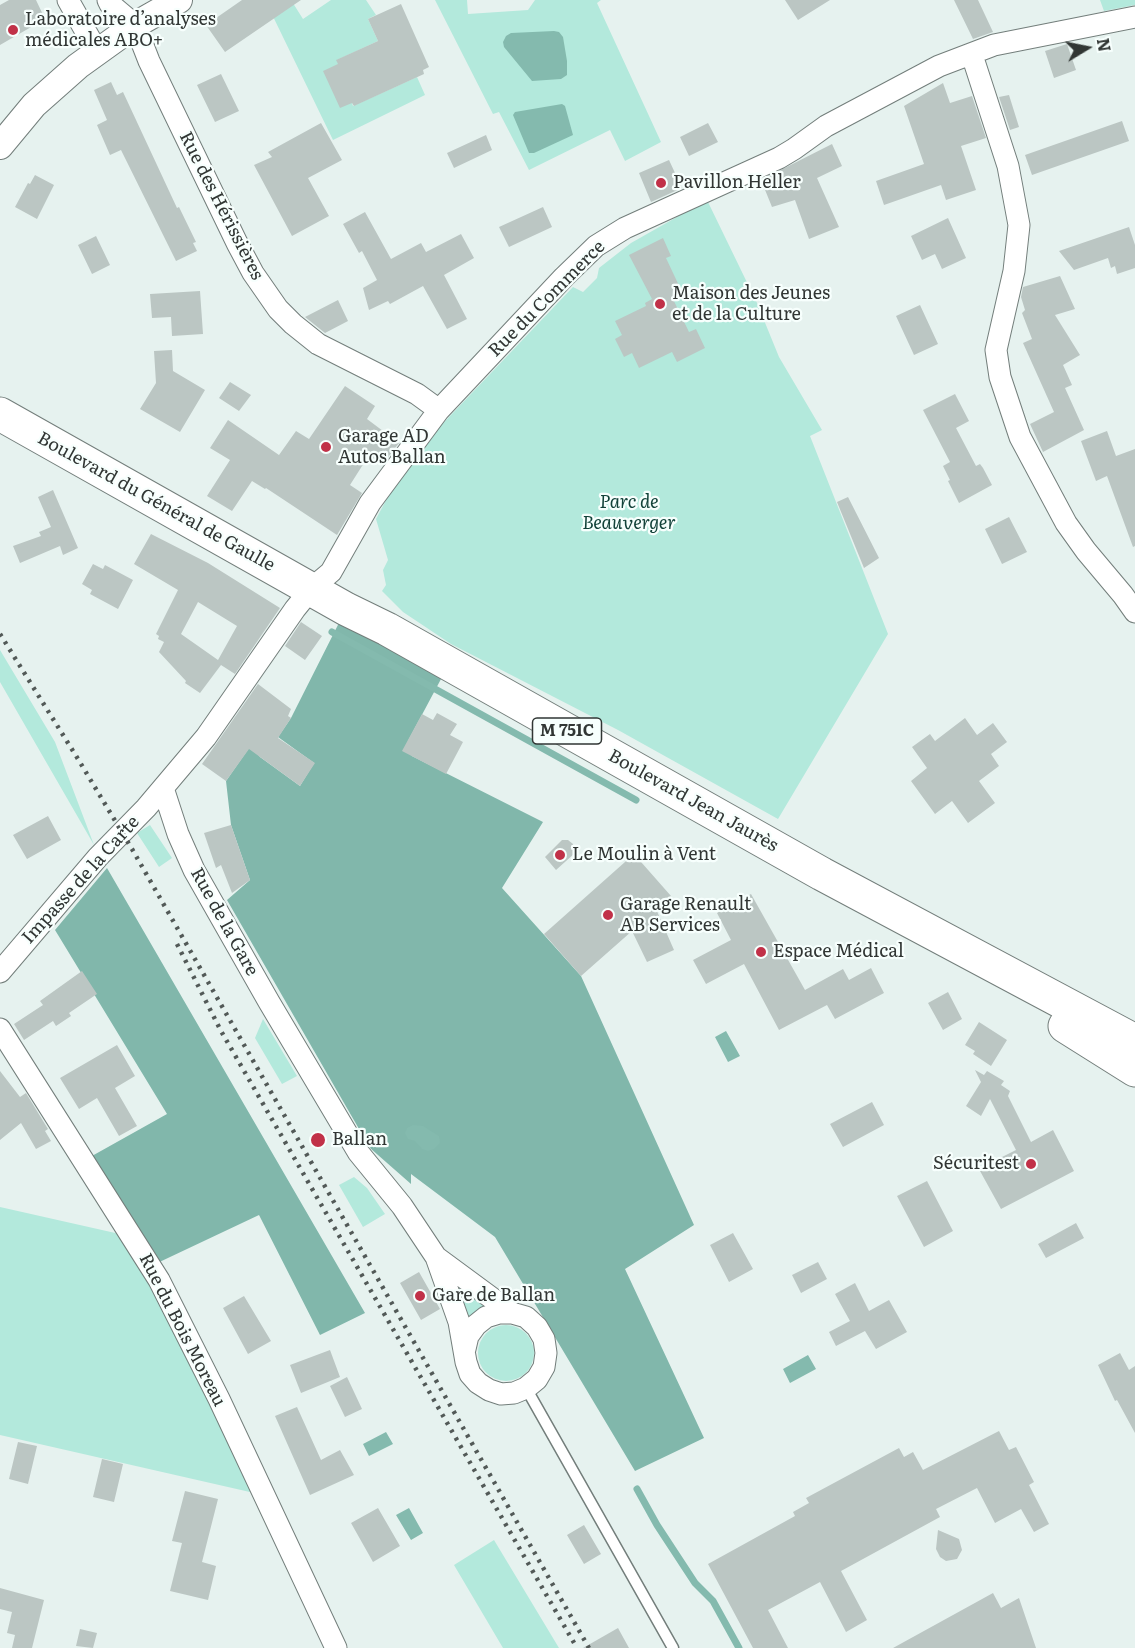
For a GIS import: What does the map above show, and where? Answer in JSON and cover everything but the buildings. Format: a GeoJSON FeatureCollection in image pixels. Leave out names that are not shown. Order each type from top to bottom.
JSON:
{"type":"FeatureCollection","features":[{"type":"Feature","properties":{"kind":"main road","name":"Boulevard du Général de Gaulle"},"geometry":{"type":"LineString","coordinates":[[0,414],[312,588]]}},
{"type":"Feature","properties":{"kind":"main road","name":"Boulevard Jean Jaurès"},"geometry":{"type":"LineString","coordinates":[[312,588],[822,874],[1135,1041]]}},
{"type":"Feature","properties":{"kind":"main road","name":"Boulevard Jean Jaurès"},"geometry":{"type":"LineString","coordinates":[[822,874],[1135,1070]]}},
{"type":"Feature","properties":{"kind":"street"},"geometry":{"type":"LineString","coordinates":[[68,0],[98,53]]}},
{"type":"Feature","properties":{"kind":"street"},"geometry":{"type":"LineString","coordinates":[[108,0],[135,25]]}},
{"type":"Feature","properties":{"kind":"street"},"geometry":{"type":"LineString","coordinates":[[0,146],[34,105],[78,66],[135,25],[179,0]]}},
{"type":"Feature","properties":{"kind":"street","name":"Rue du Commerce"},"geometry":{"type":"LineString","coordinates":[[312,588],[330,572],[370,503],[438,410],[596,246],[612,235],[779,158],[826,126],[939,66],[994,45],[1135,17]]}},
{"type":"Feature","properties":{"kind":"street","name":"Rue des Hérissières"},"geometry":{"type":"LineString","coordinates":[[135,25],[148,61],[237,243],[253,273],[278,309],[318,344],[417,394],[438,410]]}},
{"type":"Feature","properties":{"kind":"street"},"geometry":{"type":"LineString","coordinates":[[972,55],[1008,166],[1015,196],[1018,225],[1014,271],[996,350],[1000,376],[1020,437],[1066,523],[1135,612]]}},
{"type":"Feature","properties":{"kind":"street"},"geometry":{"type":"LineString","coordinates":[[163,788],[206,737],[312,588]]}},
{"type":"Feature","properties":{"kind":"street","name":"Impasse de la Carte"},"geometry":{"type":"LineString","coordinates":[[0,972],[98,857],[163,788]]}},
{"type":"Feature","properties":{"kind":"street","name":"Rue de la Gare"},"geometry":{"type":"LineString","coordinates":[[163,788],[177,834],[194,870],[269,1002],[358,1152],[402,1206],[436,1257],[459,1322],[470,1374],[478,1383],[501,1394],[514,1393],[526,1388],[537,1379],[544,1367],[546,1353],[544,1339],[537,1327],[526,1317],[512,1313],[436,1257]]}},
{"type":"Feature","properties":{"kind":"street","name":"Rue du Bois Moreau"},"geometry":{"type":"LineString","coordinates":[[0,1029],[159,1280],[219,1400],[336,1648]]}},
{"type":"Feature","properties":{"kind":"street"},"geometry":{"type":"LineString","coordinates":[[465,1349],[468,1336],[486,1317],[499,1313],[512,1313]]}},
{"type":"Feature","properties":{"kind":"lane"},"geometry":{"type":"LineString","coordinates":[[526,1388],[673,1648]]}},
{"type":"Feature","properties":{"kind":"green space"},"geometry":{"type":"Polygon","coordinates":[[[265,0],[291,0],[303,19],[331,0],[366,0],[376,15],[368,19],[378,41],[337,60],[353,106],[417,77],[425,95],[333,140],[265,0]]]}},
{"type":"Feature","properties":{"kind":"green space"},"geometry":{"type":"Polygon","coordinates":[[[435,0],[467,0],[468,14],[528,10],[535,0],[601,0],[597,3],[661,142],[625,161],[610,130],[529,170],[499,112],[493,114],[435,0]]]}},
{"type":"Feature","properties":{"kind":"green space"},"geometry":{"type":"Polygon","coordinates":[[[1100,0],[1135,0],[1135,5],[1104,11],[1100,0]]]}},
{"type":"Feature","properties":{"kind":"green space","name":"Parc de Beauverger"},"geometry":{"type":"Polygon","coordinates":[[[707,200],[757,303],[779,357],[822,430],[810,436],[888,634],[778,819],[618,730],[451,644],[403,612],[382,591],[386,585],[383,570],[388,560],[376,519],[407,461],[573,287],[583,292],[597,278],[599,268],[631,243],[707,200]]]}},
{"type":"Feature","properties":{"kind":"green space"},"geometry":{"type":"Polygon","coordinates":[[[0,650],[55,742],[94,845],[0,682],[0,650]]]}},
{"type":"Feature","properties":{"kind":"green space"},"geometry":{"type":"Polygon","coordinates":[[[150,825],[172,858],[159,867],[137,833],[150,825]]]}},
{"type":"Feature","properties":{"kind":"green space"},"geometry":{"type":"Polygon","coordinates":[[[263,1019],[297,1076],[282,1084],[255,1038],[263,1019]]]}},
{"type":"Feature","properties":{"kind":"green space"},"geometry":{"type":"Polygon","coordinates":[[[354,1177],[367,1188],[385,1214],[363,1227],[339,1185],[354,1177]]]}},
{"type":"Feature","properties":{"kind":"green space"},"geometry":{"type":"Polygon","coordinates":[[[0,1207],[133,1237],[263,1495],[0,1435],[0,1207]]]}},
{"type":"Feature","properties":{"kind":"green space"},"geometry":{"type":"Polygon","coordinates":[[[450,1274],[491,1305],[469,1320],[450,1274]]]}},
{"type":"Feature","properties":{"kind":"green space"},"geometry":{"type":"Polygon","coordinates":[[[500,1325],[512,1325],[526,1333],[534,1347],[532,1364],[526,1373],[512,1381],[500,1381],[483,1369],[478,1359],[478,1347],[490,1330],[500,1325]]]}},
{"type":"Feature","properties":{"kind":"green space"},"geometry":{"type":"Polygon","coordinates":[[[494,1540],[559,1648],[503,1648],[454,1565],[494,1540]]]}},
{"type":"Feature","properties":{"kind":"shaded area"},"geometry":{"type":"Polygon","coordinates":[[[559,32],[563,37],[567,75],[561,79],[532,81],[504,47],[503,42],[511,33],[559,32]]]}},
{"type":"Feature","properties":{"kind":"shaded area"},"geometry":{"type":"Polygon","coordinates":[[[562,104],[565,106],[573,135],[534,153],[529,153],[513,115],[515,112],[562,104]]]}},
{"type":"Feature","properties":{"kind":"shaded area"},"geometry":{"type":"Polygon","coordinates":[[[346,609],[449,664],[408,741],[412,756],[543,822],[502,888],[581,976],[694,1225],[625,1269],[704,1438],[635,1471],[495,1237],[411,1174],[411,1184],[370,1148],[227,900],[250,880],[231,825],[226,781],[251,745],[260,757],[300,786],[314,763],[278,737],[291,718],[346,609]]]}},
{"type":"Feature","properties":{"kind":"shaded area"},"geometry":{"type":"Polygon","coordinates":[[[107,868],[365,1313],[320,1335],[259,1215],[151,1266],[83,1161],[167,1114],[55,930],[107,868]]]}},
{"type":"Feature","properties":{"kind":"shaded area"},"geometry":{"type":"Polygon","coordinates":[[[726,1031],[740,1056],[728,1062],[715,1037],[726,1031]]]}},
{"type":"Feature","properties":{"kind":"shaded area"},"geometry":{"type":"Polygon","coordinates":[[[413,1125],[423,1126],[439,1136],[440,1143],[428,1151],[422,1149],[415,1141],[408,1139],[405,1133],[407,1128],[413,1125]]]}},
{"type":"Feature","properties":{"kind":"shaded area"},"geometry":{"type":"Polygon","coordinates":[[[808,1355],[816,1369],[790,1383],[783,1369],[808,1355]]]}},
{"type":"Feature","properties":{"kind":"shaded area"},"geometry":{"type":"Polygon","coordinates":[[[386,1432],[393,1444],[369,1456],[363,1444],[386,1432]]]}},
{"type":"Feature","properties":{"kind":"shaded area"},"geometry":{"type":"Polygon","coordinates":[[[409,1508],[423,1533],[411,1540],[396,1515],[409,1508]]]}},
{"type":"Feature","properties":{"kind":"waterway"},"geometry":{"type":"LineString","coordinates":[[332,632],[636,800]]}},
{"type":"Feature","properties":{"kind":"waterway"},"geometry":{"type":"LineString","coordinates":[[637,1489],[657,1525],[695,1583],[713,1601],[739,1648]]}},
{"type":"Feature","properties":{"kind":"railway"},"geometry":{"type":"LineString","coordinates":[[0,634],[132,849],[589,1648]]}},
{"type":"Feature","properties":{"kind":"railway"},"geometry":{"type":"LineString","coordinates":[[177,944],[221,1031],[577,1648]]}},
{"type":"Feature","properties":{"kind":"place","name":"Laboratoire d’analyses médicales ABO+"},"geometry":{"type":"Point","coordinates":[13,30]}},
{"type":"Feature","properties":{"kind":"place","name":"Pavillon Heller"},"geometry":{"type":"Point","coordinates":[661,183]}},
{"type":"Feature","properties":{"kind":"place","name":"Maison des Jeunes et de la Culture"},"geometry":{"type":"Point","coordinates":[660,304]}},
{"type":"Feature","properties":{"kind":"place","name":"Garage AD Autos Ballan"},"geometry":{"type":"Point","coordinates":[326,447]}},
{"type":"Feature","properties":{"kind":"place","name":"Le Moulin à Vent"},"geometry":{"type":"Point","coordinates":[560,855]}},
{"type":"Feature","properties":{"kind":"place","name":"Garage Renault AB Services"},"geometry":{"type":"Point","coordinates":[608,915]}},
{"type":"Feature","properties":{"kind":"place","name":"Espace Médical"},"geometry":{"type":"Point","coordinates":[761,952]}},
{"type":"Feature","properties":{"kind":"place","name":"Ballan"},"geometry":{"type":"Point","coordinates":[318,1140]}},
{"type":"Feature","properties":{"kind":"place","name":"Sécuritest"},"geometry":{"type":"Point","coordinates":[1031,1164]}},
{"type":"Feature","properties":{"kind":"place","name":"Gare de Ballan"},"geometry":{"type":"Point","coordinates":[420,1296]}}]}
